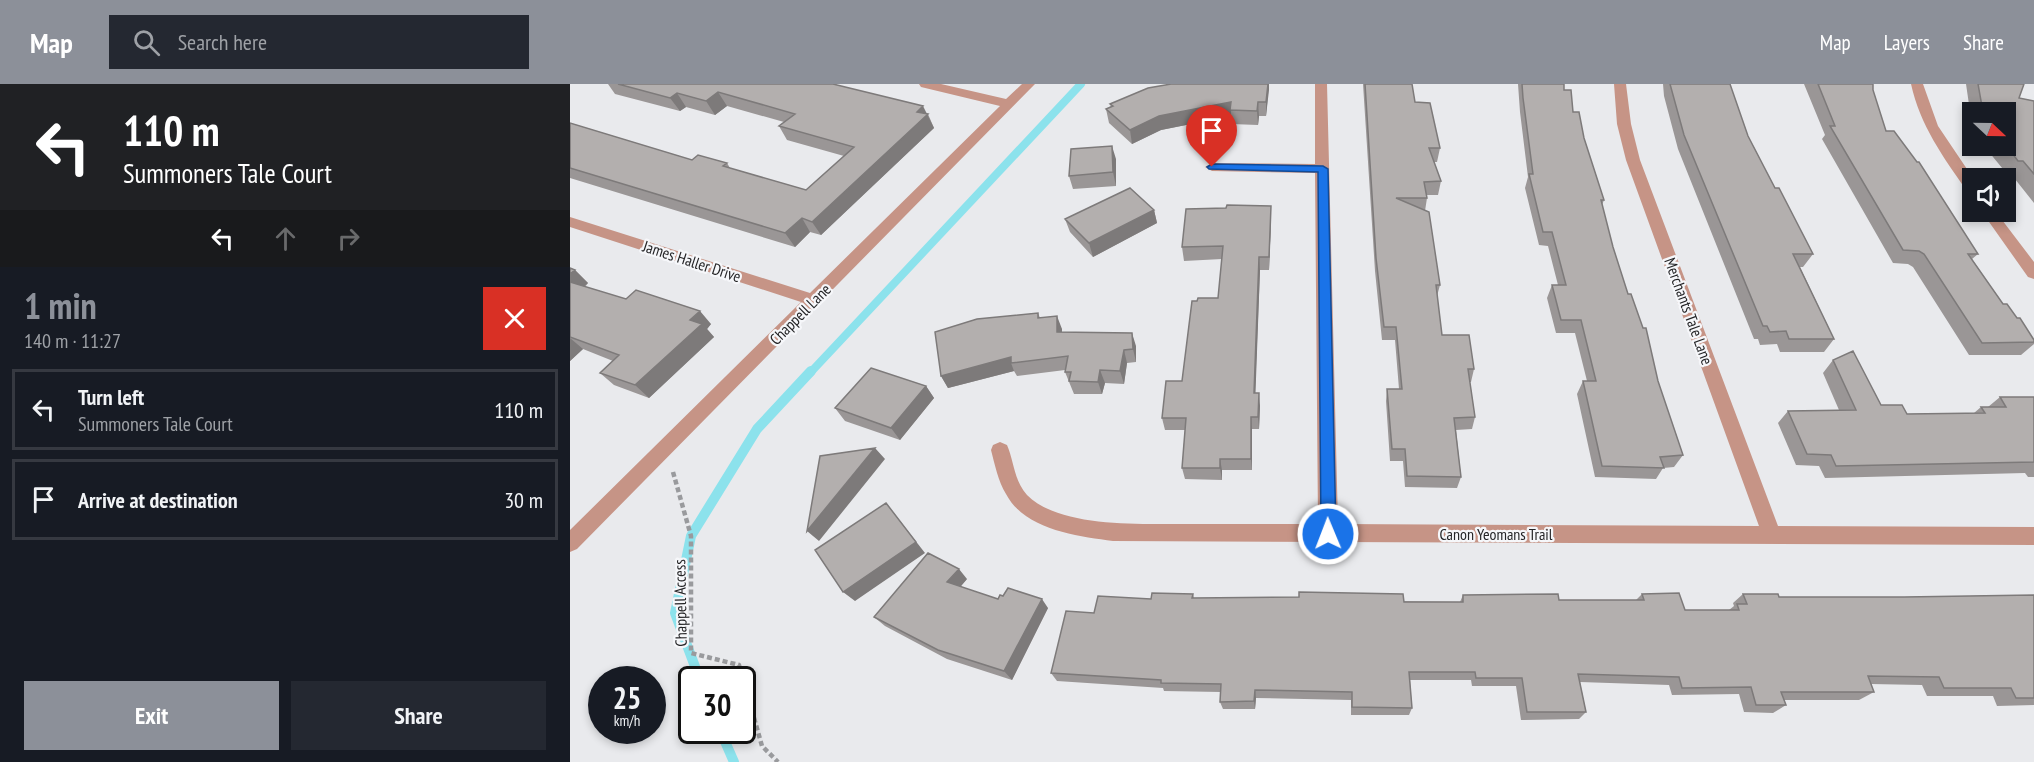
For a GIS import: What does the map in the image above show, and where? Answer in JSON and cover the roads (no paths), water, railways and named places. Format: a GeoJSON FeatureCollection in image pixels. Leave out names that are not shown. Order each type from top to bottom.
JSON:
{"type":"FeatureCollection","features":[{"type":"Feature","properties":{"kind":"street"},"geometry":{"type":"LineString","coordinates":[[925,84],[1008,104]]}},
{"type":"Feature","properties":{"kind":"street","name":"Chappell Lane"},"geometry":{"type":"LineString","coordinates":[[570,543],[1029,84]]}},
{"type":"Feature","properties":{"kind":"street"},"geometry":{"type":"LineString","coordinates":[[1321,84],[1328,534]]}},
{"type":"Feature","properties":{"kind":"street","name":"Merchants Tale Lane"},"geometry":{"type":"LineString","coordinates":[[1620,84],[1624,124],[1633,160],[1772,535]]}},
{"type":"Feature","properties":{"kind":"street"},"geometry":{"type":"LineString","coordinates":[[1917,84],[1923,109],[1932,129],[1962,174]]}},
{"type":"Feature","properties":{"kind":"street"},"geometry":{"type":"LineString","coordinates":[[1212,167],[1323,169]]}},
{"type":"Feature","properties":{"kind":"street","name":"James Haller Drive"},"geometry":{"type":"LineString","coordinates":[[570,222],[813,300]]}},
{"type":"Feature","properties":{"kind":"street"},"geometry":{"type":"LineString","coordinates":[[1996,222],[2034,273]]}},
{"type":"Feature","properties":{"kind":"street","name":"Canon Yeomans Trail"},"geometry":{"type":"LineString","coordinates":[[1000,450],[1014,492],[1031,507],[1048,518],[1074,526],[1113,532],[2034,536]]}},
{"type":"Feature","properties":{"kind":"waterway"},"geometry":{"type":"LineString","coordinates":[[810,373],[1081,84]]}},
{"type":"Feature","properties":{"kind":"waterway"},"geometry":{"type":"LineString","coordinates":[[695,666],[675,613],[691,536],[757,429],[811,371]]}},
{"type":"Feature","properties":{"kind":"waterway"},"geometry":{"type":"LineString","coordinates":[[726,744],[734,762]]}}]}
